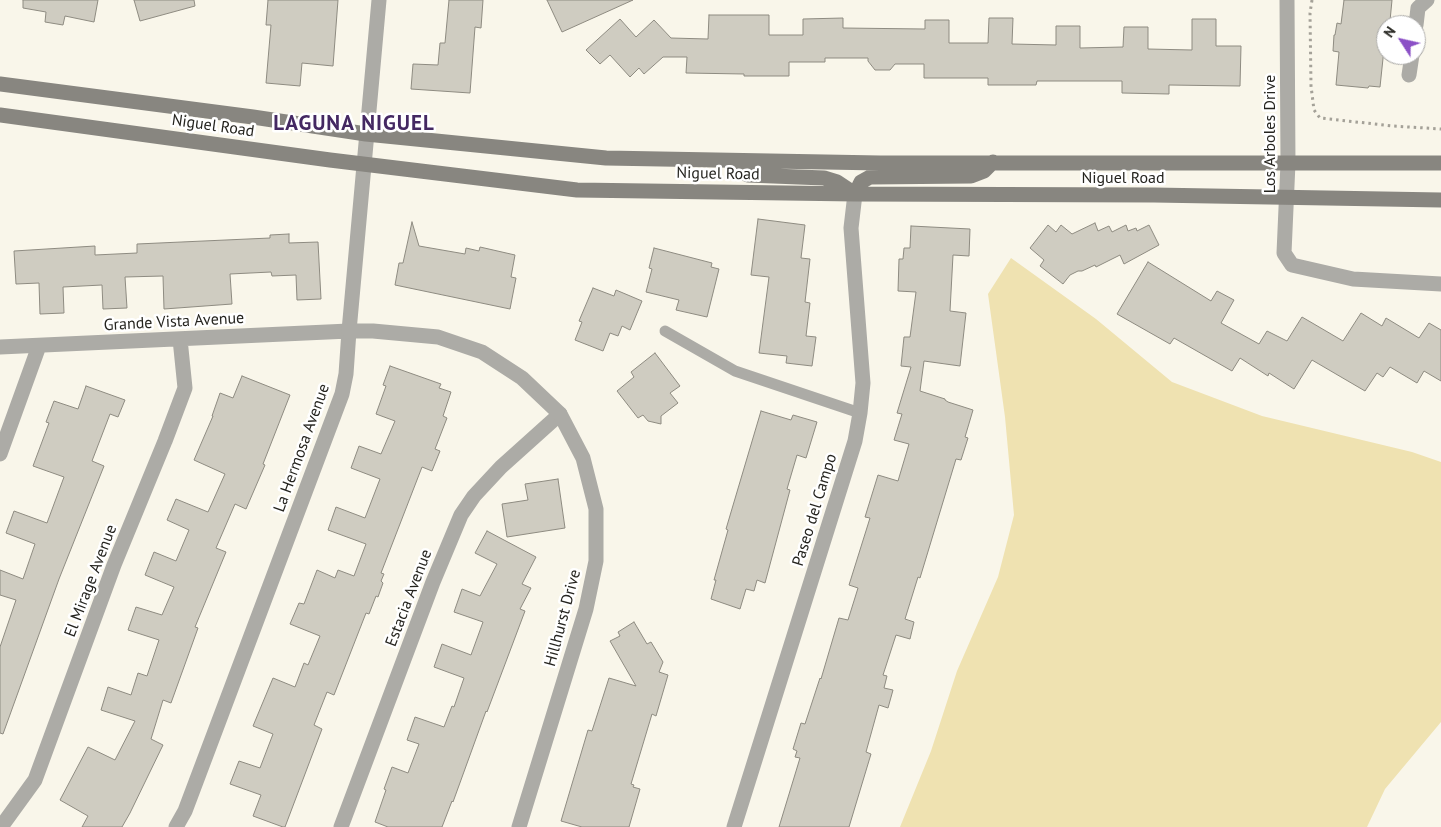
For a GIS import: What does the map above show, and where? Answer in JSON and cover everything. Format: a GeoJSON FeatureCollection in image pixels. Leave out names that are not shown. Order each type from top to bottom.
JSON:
{"type":"FeatureCollection","features":[{"type":"Feature","properties":{"kind":"main road","name":"Niguel Road"},"geometry":{"type":"LineString","coordinates":[[0,84],[366,134],[606,158],[732,161],[1441,163]]}},
{"type":"Feature","properties":{"kind":"main road","name":"Niguel Road"},"geometry":{"type":"LineString","coordinates":[[0,115],[365,164],[577,190],[855,194],[1154,195],[1441,200]]}},
{"type":"Feature","properties":{"kind":"main road"},"geometry":{"type":"LineString","coordinates":[[732,161],[738,170],[748,175],[824,178],[838,182],[855,194],[861,182],[870,177],[971,176],[984,171],[993,162]]}},
{"type":"Feature","properties":{"kind":"street","name":"La Hermosa Avenue"},"geometry":{"type":"LineString","coordinates":[[176,827],[185,811],[342,394],[346,374],[379,0]]}},
{"type":"Feature","properties":{"kind":"street","name":"Los Arboles Drive"},"geometry":{"type":"LineString","coordinates":[[1287,0],[1288,198],[1284,252],[1292,265],[1353,280],[1441,284]]}},
{"type":"Feature","properties":{"kind":"street"},"geometry":{"type":"LineString","coordinates":[[1417,15],[1418,8],[1427,0]]}},
{"type":"Feature","properties":{"kind":"street"},"geometry":{"type":"LineString","coordinates":[[1409,75],[1410,65]]}},
{"type":"Feature","properties":{"kind":"street","name":"Paseo del Campo"},"geometry":{"type":"LineString","coordinates":[[734,827],[855,441],[863,383],[851,228],[855,194]]}},
{"type":"Feature","properties":{"kind":"street","name":"Grande Vista Avenue"},"geometry":{"type":"LineString","coordinates":[[0,347],[349,331]]}},
{"type":"Feature","properties":{"kind":"street","name":"Hillhurst Drive"},"geometry":{"type":"LineString","coordinates":[[349,331],[373,331],[438,337],[482,352],[522,378],[560,414],[583,458],[596,509],[596,561],[586,609],[519,827]]}},
{"type":"Feature","properties":{"kind":"street","name":"El Mirage Avenue"},"geometry":{"type":"LineString","coordinates":[[1,827],[35,780],[114,565],[166,441],[185,388],[180,339]]}},
{"type":"Feature","properties":{"kind":"street"},"geometry":{"type":"LineString","coordinates":[[0,454],[39,346]]}},
{"type":"Feature","properties":{"kind":"street","name":"Estacia Avenue"},"geometry":{"type":"LineString","coordinates":[[341,827],[433,582],[461,515],[474,496],[500,467],[560,414]]}},
{"type":"Feature","properties":{"kind":"lane"},"geometry":{"type":"LineString","coordinates":[[665,331],[736,371],[860,413]]}},
{"type":"Feature","properties":{"kind":"path"},"geometry":{"type":"LineString","coordinates":[[1312,0],[1310,13],[1311,86],[1314,110],[1320,118],[1441,129]]}},
{"type":"Feature","properties":{"kind":"shaded area"},"geometry":{"type":"Polygon","coordinates":[[[1011,258],[1096,319],[1172,382],[1262,416],[1412,452],[1441,462],[1441,722],[1385,789],[1367,827],[900,827],[931,751],[957,671],[998,577],[1014,515],[1005,417],[988,294],[1011,258]]]}},
{"type":"Feature","properties":{"kind":"building"},"geometry":{"type":"Polygon","coordinates":[[[23,0],[98,0],[94,22],[65,16],[63,25],[45,22],[46,12],[23,8],[23,0]]]}},
{"type":"Feature","properties":{"kind":"building"},"geometry":{"type":"Polygon","coordinates":[[[134,0],[194,0],[195,6],[140,21],[134,0]]]}},
{"type":"Feature","properties":{"kind":"building"},"geometry":{"type":"Polygon","coordinates":[[[268,0],[338,0],[333,66],[302,63],[300,86],[266,83],[271,25],[266,25],[268,0]]]}},
{"type":"Feature","properties":{"kind":"building"},"geometry":{"type":"Polygon","coordinates":[[[449,0],[483,0],[481,28],[475,27],[470,93],[411,89],[413,64],[438,65],[440,43],[445,43],[449,0]]]}},
{"type":"Feature","properties":{"kind":"building"},"geometry":{"type":"Polygon","coordinates":[[[547,0],[633,0],[562,32],[547,0]]]}},
{"type":"Feature","properties":{"kind":"building"},"geometry":{"type":"Polygon","coordinates":[[[1344,0],[1392,0],[1391,15],[1376,15],[1376,65],[1382,65],[1380,87],[1369,86],[1368,88],[1336,85],[1339,52],[1333,51],[1334,35],[1337,23],[1341,24],[1344,0]]]}},
{"type":"Feature","properties":{"kind":"building"},"geometry":{"type":"Polygon","coordinates":[[[709,15],[769,15],[769,35],[803,35],[803,19],[843,18],[843,28],[925,29],[925,20],[949,20],[949,43],[988,43],[989,18],[1013,18],[1012,44],[1056,45],[1056,26],[1080,26],[1080,48],[1123,47],[1124,27],[1148,27],[1148,49],[1192,50],[1192,19],[1216,19],[1216,46],[1241,46],[1240,86],[1169,85],[1169,94],[1122,93],[1122,81],[1037,81],[1036,85],[988,85],[988,78],[924,78],[924,64],[895,64],[890,70],[875,70],[868,61],[868,58],[825,58],[825,62],[789,62],[789,76],[744,76],[744,74],[686,73],[687,57],[663,57],[644,74],[639,68],[630,77],[610,55],[600,64],[586,50],[620,19],[636,37],[654,20],[671,38],[708,39],[709,15]]]}},
{"type":"Feature","properties":{"kind":"building"},"geometry":{"type":"Polygon","coordinates":[[[758,219],[805,225],[801,258],[810,259],[805,302],[810,303],[806,336],[816,337],[812,366],[786,363],[787,356],[759,353],[769,277],[751,275],[758,219]]]}},
{"type":"Feature","properties":{"kind":"building"},"geometry":{"type":"Polygon","coordinates":[[[412,222],[419,246],[465,254],[466,248],[479,251],[480,247],[515,255],[511,277],[516,278],[510,309],[395,285],[399,263],[403,263],[412,222]]]}},
{"type":"Feature","properties":{"kind":"building"},"geometry":{"type":"Polygon","coordinates":[[[1095,223],[1098,231],[1109,226],[1112,232],[1126,225],[1128,231],[1136,228],[1137,231],[1149,225],[1159,245],[1124,264],[1120,255],[1096,267],[1095,265],[1078,271],[1070,275],[1063,284],[1040,266],[1044,260],[1030,248],[1048,225],[1056,232],[1061,225],[1072,234],[1095,223]]]}},
{"type":"Feature","properties":{"kind":"building"},"geometry":{"type":"Polygon","coordinates":[[[911,226],[970,229],[969,256],[953,255],[950,311],[966,313],[960,366],[924,361],[920,391],[973,410],[965,437],[968,438],[961,460],[956,459],[920,578],[918,577],[905,619],[914,622],[910,639],[896,635],[883,675],[887,676],[884,688],[893,690],[888,708],[879,705],[866,752],[871,754],[849,827],[779,827],[800,758],[795,757],[797,751],[793,749],[801,723],[805,724],[839,618],[848,620],[858,588],[849,585],[870,518],[865,517],[878,475],[898,481],[909,444],[894,440],[902,414],[897,413],[911,367],[901,366],[904,337],[910,337],[916,292],[898,291],[899,259],[903,259],[904,248],[910,248],[911,226]]]}},
{"type":"Feature","properties":{"kind":"building"},"geometry":{"type":"Polygon","coordinates":[[[289,234],[289,243],[318,242],[321,299],[297,300],[296,275],[272,276],[271,272],[230,274],[232,304],[164,309],[163,276],[125,277],[127,308],[103,309],[102,285],[63,287],[64,313],[40,314],[39,283],[16,284],[14,251],[95,246],[95,255],[137,253],[137,244],[270,238],[270,235],[289,234]]]}},
{"type":"Feature","properties":{"kind":"building"},"geometry":{"type":"Polygon","coordinates":[[[654,248],[712,263],[711,267],[719,269],[707,317],[676,310],[679,300],[646,292],[652,269],[649,268],[654,248]]]}},
{"type":"Feature","properties":{"kind":"building"},"geometry":{"type":"Polygon","coordinates":[[[1148,262],[1211,301],[1217,291],[1234,300],[1221,323],[1259,344],[1267,331],[1287,341],[1302,317],[1343,341],[1361,313],[1382,326],[1386,318],[1419,338],[1429,323],[1441,330],[1441,381],[1424,371],[1417,383],[1390,367],[1383,377],[1377,373],[1365,391],[1312,360],[1294,389],[1269,373],[1268,376],[1240,358],[1232,371],[1174,338],[1170,344],[1117,314],[1148,262]]]}},
{"type":"Feature","properties":{"kind":"building"},"geometry":{"type":"Polygon","coordinates":[[[593,288],[614,296],[616,290],[642,301],[630,330],[622,326],[618,336],[610,333],[603,351],[575,340],[582,322],[579,321],[593,288]]]}},
{"type":"Feature","properties":{"kind":"building"},"geometry":{"type":"Polygon","coordinates":[[[655,353],[680,386],[670,393],[678,403],[661,416],[661,424],[648,421],[643,415],[638,418],[617,391],[634,377],[631,372],[655,353]]]}},
{"type":"Feature","properties":{"kind":"building"},"geometry":{"type":"Polygon","coordinates":[[[390,366],[441,384],[439,388],[451,392],[443,416],[447,418],[435,449],[440,451],[432,471],[422,467],[381,573],[384,574],[381,581],[383,583],[378,597],[376,596],[369,614],[366,613],[334,695],[327,692],[314,725],[322,729],[285,827],[283,827],[253,816],[261,795],[230,784],[239,761],[260,768],[273,734],[253,726],[273,678],[295,687],[304,663],[308,665],[320,636],[290,624],[299,603],[304,604],[317,570],[335,578],[338,570],[354,576],[366,544],[328,530],[336,507],[365,518],[380,479],[351,468],[359,446],[381,454],[395,421],[376,414],[386,386],[383,385],[390,366]]]}},
{"type":"Feature","properties":{"kind":"building"},"geometry":{"type":"Polygon","coordinates":[[[242,376],[290,395],[263,464],[265,465],[246,509],[235,504],[216,548],[226,552],[195,627],[198,628],[171,703],[163,700],[151,739],[163,745],[122,827],[82,827],[88,816],[60,800],[88,747],[115,760],[135,721],[101,710],[108,687],[131,695],[138,673],[147,676],[159,640],[128,630],[136,607],[162,615],[174,587],[145,575],[154,552],[176,561],[189,530],[167,520],[176,499],[208,512],[225,474],[194,460],[213,416],[220,393],[233,398],[242,376]]]}},
{"type":"Feature","properties":{"kind":"building"},"geometry":{"type":"Polygon","coordinates":[[[86,386],[125,400],[118,417],[110,414],[92,461],[104,466],[59,579],[3,734],[0,733],[0,647],[16,600],[0,595],[0,570],[23,579],[35,544],[6,533],[14,511],[47,523],[64,477],[33,466],[49,423],[46,422],[54,401],[78,409],[86,386]]]}},
{"type":"Feature","properties":{"kind":"building"},"geometry":{"type":"Polygon","coordinates":[[[761,411],[791,420],[793,415],[817,422],[806,458],[797,455],[787,489],[790,490],[765,583],[757,580],[754,591],[746,589],[740,609],[711,599],[716,580],[714,580],[728,530],[726,529],[761,411]]]}},
{"type":"Feature","properties":{"kind":"building"},"geometry":{"type":"Polygon","coordinates":[[[558,479],[565,528],[507,537],[502,504],[528,500],[525,484],[558,479]]]}},
{"type":"Feature","properties":{"kind":"building"},"geometry":{"type":"Polygon","coordinates":[[[487,531],[536,557],[522,584],[531,588],[520,609],[525,611],[442,827],[388,827],[375,822],[392,767],[408,773],[419,744],[407,740],[415,717],[444,727],[452,706],[454,707],[464,678],[434,667],[442,644],[471,655],[483,622],[454,612],[462,589],[480,596],[497,564],[475,553],[487,531]]]}},
{"type":"Feature","properties":{"kind":"building"},"geometry":{"type":"Polygon","coordinates":[[[634,622],[647,644],[651,642],[663,662],[659,672],[668,675],[656,716],[652,714],[631,784],[634,785],[633,787],[640,789],[629,827],[582,827],[561,821],[588,730],[592,731],[609,678],[636,686],[610,641],[620,636],[618,632],[634,622]]]}},
{"type":"Feature","properties":{"kind":"district","name":"LAGUNA NIGUEL"},"geometry":{"type":"Point","coordinates":[354,124]}}]}
